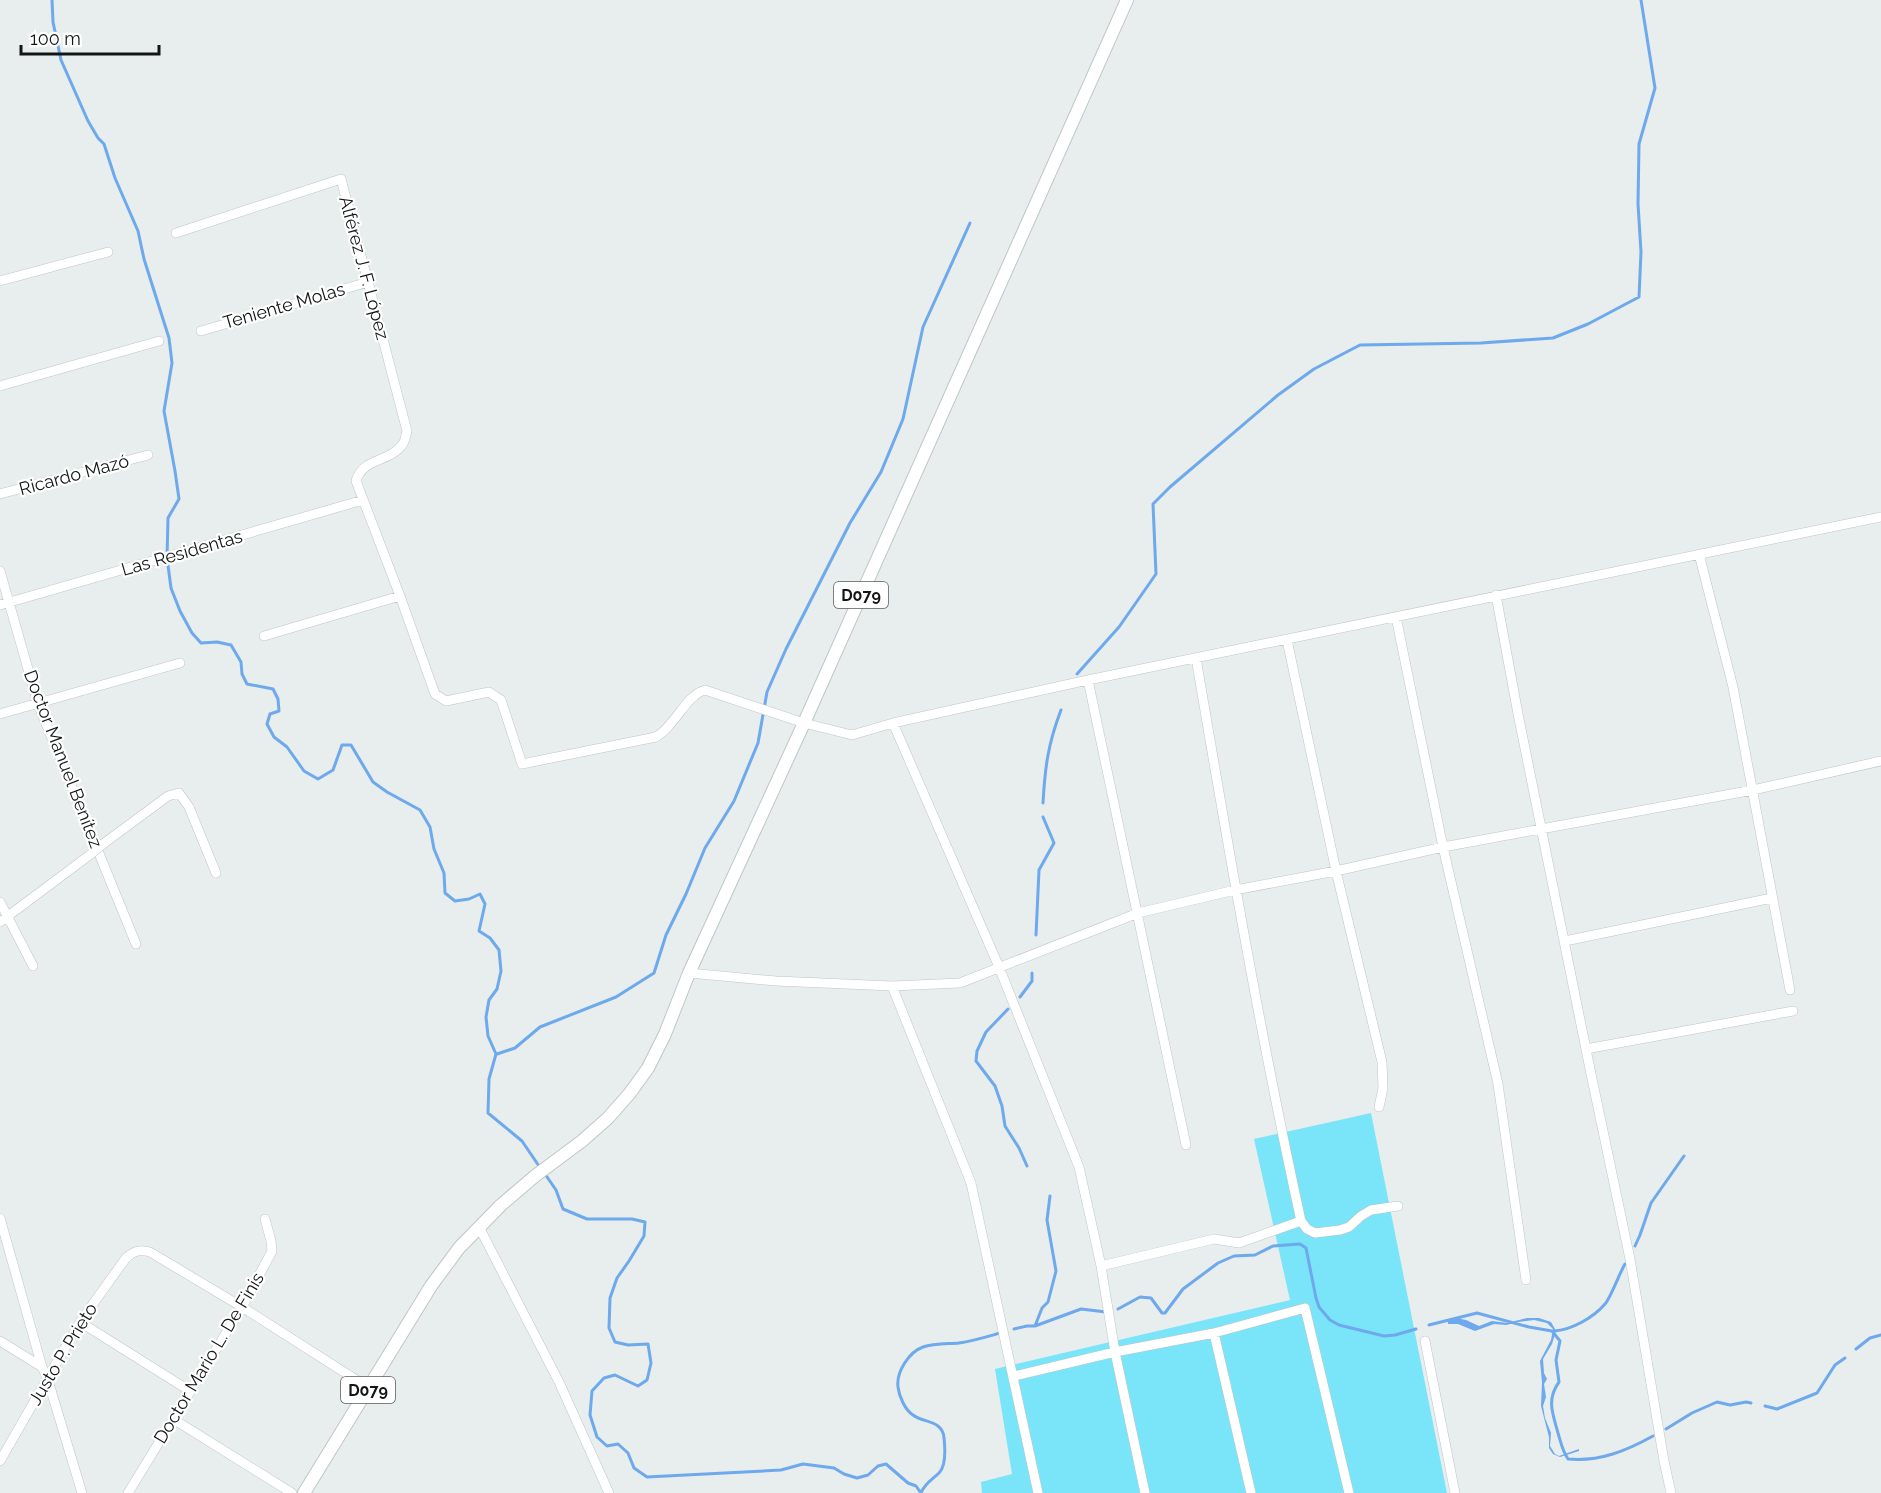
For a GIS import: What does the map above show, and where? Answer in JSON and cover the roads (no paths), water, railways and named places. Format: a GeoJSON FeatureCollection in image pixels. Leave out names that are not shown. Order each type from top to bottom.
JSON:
{"type":"FeatureCollection","features":[{"type":"Feature","properties":{"kind":"main road","name":"D079"},"geometry":{"type":"LineString","coordinates":[[304,1493],[431,1286],[459,1248],[501,1205],[608,1118],[648,1068],[1127,0]]}},
{"type":"Feature","properties":{"kind":"street","name":"Alférez J. F. López"},"geometry":{"type":"LineString","coordinates":[[176,232],[341,179],[408,431],[402,446],[365,466],[359,472],[356,481],[363,500]]}},
{"type":"Feature","properties":{"kind":"street"},"geometry":{"type":"LineString","coordinates":[[0,281],[108,252]]}},
{"type":"Feature","properties":{"kind":"street","name":"Teniente Molas"},"geometry":{"type":"LineString","coordinates":[[201,330],[368,282]]}},
{"type":"Feature","properties":{"kind":"street"},"geometry":{"type":"LineString","coordinates":[[0,386],[159,341]]}},
{"type":"Feature","properties":{"kind":"street","name":"Ricardo Mazó"},"geometry":{"type":"LineString","coordinates":[[0,494],[148,455]]}},
{"type":"Feature","properties":{"kind":"street"},"geometry":{"type":"LineString","coordinates":[[363,500],[435,694],[446,702],[489,692],[501,700],[522,764],[656,737],[665,732],[697,692],[705,690],[804,723],[852,735],[893,723],[1088,680],[1881,517]]}},
{"type":"Feature","properties":{"kind":"street","name":"Las Residentas"},"geometry":{"type":"LineString","coordinates":[[4,604],[363,500]]}},
{"type":"Feature","properties":{"kind":"street"},"geometry":{"type":"LineString","coordinates":[[1699,554],[1733,687],[1790,990]]}},
{"type":"Feature","properties":{"kind":"street","name":"Doctor Manuel Benítez"},"geometry":{"type":"LineString","coordinates":[[0,571],[4,604],[38,704],[136,944]]}},
{"type":"Feature","properties":{"kind":"street"},"geometry":{"type":"LineString","coordinates":[[1496,595],[1630,1259],[1671,1493]]}},
{"type":"Feature","properties":{"kind":"street"},"geometry":{"type":"LineString","coordinates":[[264,636],[400,596]]}},
{"type":"Feature","properties":{"kind":"street"},"geometry":{"type":"LineString","coordinates":[[1396,617],[1443,847],[1498,1084],[1526,1280]]}},
{"type":"Feature","properties":{"kind":"street"},"geometry":{"type":"LineString","coordinates":[[1287,640],[1336,871],[1382,1062],[1383,1088],[1379,1107]]}},
{"type":"Feature","properties":{"kind":"street"},"geometry":{"type":"LineString","coordinates":[[1196,658],[1235,890],[1280,1127],[1301,1221],[1311,1232],[1336,1231],[1349,1227],[1371,1210],[1398,1206]]}},
{"type":"Feature","properties":{"kind":"street"},"geometry":{"type":"LineString","coordinates":[[0,714],[180,663]]}},
{"type":"Feature","properties":{"kind":"street"},"geometry":{"type":"LineString","coordinates":[[1088,680],[1186,1145]]}},
{"type":"Feature","properties":{"kind":"street"},"geometry":{"type":"LineString","coordinates":[[893,723],[999,967],[1079,1167],[1101,1266],[1115,1352],[1145,1493]]}},
{"type":"Feature","properties":{"kind":"street"},"geometry":{"type":"LineString","coordinates":[[689,973],[776,981],[892,986],[960,983],[1138,913],[1235,890],[1336,871],[1443,847],[1753,790],[1881,761]]}},
{"type":"Feature","properties":{"kind":"street"},"geometry":{"type":"LineString","coordinates":[[3,919],[168,796],[179,793],[189,807],[216,873]]}},
{"type":"Feature","properties":{"kind":"street"},"geometry":{"type":"LineString","coordinates":[[1565,941],[1772,898]]}},
{"type":"Feature","properties":{"kind":"street"},"geometry":{"type":"LineString","coordinates":[[0,902],[3,919],[33,966]]}},
{"type":"Feature","properties":{"kind":"street"},"geometry":{"type":"LineString","coordinates":[[892,986],[971,1184],[1038,1493]]}},
{"type":"Feature","properties":{"kind":"street"},"geometry":{"type":"LineString","coordinates":[[1586,1049],[1793,1011]]}},
{"type":"Feature","properties":{"kind":"street"},"geometry":{"type":"LineString","coordinates":[[0,1218],[42,1367],[82,1493]]}},
{"type":"Feature","properties":{"kind":"street","name":"Doctor Mario L. De Finis"},"geometry":{"type":"LineString","coordinates":[[128,1493],[242,1307],[272,1251],[265,1219]]}},
{"type":"Feature","properties":{"kind":"street"},"geometry":{"type":"LineString","coordinates":[[1101,1266],[1214,1239],[1239,1242],[1301,1221]]}},
{"type":"Feature","properties":{"kind":"street"},"geometry":{"type":"LineString","coordinates":[[479,1227],[559,1382],[609,1493]]}},
{"type":"Feature","properties":{"kind":"street","name":"Justo P. Prieto"},"geometry":{"type":"LineString","coordinates":[[0,1461],[80,1322],[126,1258],[133,1253],[141,1250],[150,1252],[242,1307]]}},
{"type":"Feature","properties":{"kind":"street"},"geometry":{"type":"LineString","coordinates":[[242,1307],[369,1388]]}},
{"type":"Feature","properties":{"kind":"street"},"geometry":{"type":"LineString","coordinates":[[1014,1376],[1115,1352],[1214,1333],[1305,1308],[1349,1493]]}},
{"type":"Feature","properties":{"kind":"street"},"geometry":{"type":"LineString","coordinates":[[80,1322],[190,1391]]}},
{"type":"Feature","properties":{"kind":"street"},"geometry":{"type":"LineString","coordinates":[[1214,1333],[1251,1493]]}},
{"type":"Feature","properties":{"kind":"street"},"geometry":{"type":"LineString","coordinates":[[0,1341],[42,1367]]}},
{"type":"Feature","properties":{"kind":"street"},"geometry":{"type":"LineString","coordinates":[[1425,1341],[1455,1493]]}},
{"type":"Feature","properties":{"kind":"street"},"geometry":{"type":"LineString","coordinates":[[173,1419],[292,1493]]}},
{"type":"Feature","properties":{"kind":"waterway"},"geometry":{"type":"LineString","coordinates":[[52,0],[53,22],[61,60],[88,121],[104,144],[115,178],[138,231],[144,259],[169,338],[172,363],[164,411],[179,499],[168,518],[167,558],[171,588],[180,611],[192,633],[201,643],[217,642],[231,645],[241,662],[242,674],[247,684],[273,689],[278,699],[279,711],[270,714],[267,724],[274,737],[287,747],[304,771],[318,779],[333,770],[342,745],[351,745],[373,782],[420,810],[430,827],[434,849],[444,873],[445,893],[455,901],[469,899],[480,894],[485,904],[479,931],[490,938],[499,950],[501,971],[497,989],[489,1000],[486,1017],[488,1036],[496,1054],[489,1079],[488,1113],[522,1141],[541,1169]]}},
{"type":"Feature","properties":{"kind":"waterway"},"geometry":{"type":"LineString","coordinates":[[1077,674],[1119,627],[1156,574],[1153,504],[1278,395],[1314,369],[1360,345],[1481,343],[1553,338],[1588,324],[1639,297],[1641,252],[1638,204],[1639,144],[1655,88],[1641,0]]}},
{"type":"Feature","properties":{"kind":"waterway"},"geometry":{"type":"LineString","coordinates":[[497,1054],[515,1048],[540,1027],[616,997],[654,973],[666,935],[705,848],[734,801],[758,743],[767,692],[786,649],[850,523],[881,472],[903,419],[923,327],[970,223]]}},
{"type":"Feature","properties":{"kind":"waterway"},"geometry":{"type":"LineString","coordinates":[[1043,803],[1048,756],[1061,710]]}},
{"type":"Feature","properties":{"kind":"waterway"},"geometry":{"type":"LineString","coordinates":[[1036,935],[1039,870],[1054,843],[1043,817]]}},
{"type":"Feature","properties":{"kind":"waterway"},"geometry":{"type":"LineString","coordinates":[[1020,997],[1032,981],[1032,973]]}},
{"type":"Feature","properties":{"kind":"waterway"},"geometry":{"type":"LineString","coordinates":[[1008,1009],[986,1032],[977,1051],[976,1061],[995,1086],[1002,1106],[1005,1126],[1027,1166]]}},
{"type":"Feature","properties":{"kind":"waterway"},"geometry":{"type":"LineString","coordinates":[[1635,1246],[1651,1203],[1684,1156]]}},
{"type":"Feature","properties":{"kind":"waterway"},"geometry":{"type":"LineString","coordinates":[[545,1174],[556,1190],[563,1209],[587,1219],[632,1219],[645,1222],[644,1236],[617,1278],[610,1298],[609,1328],[615,1342],[628,1345],[648,1344],[651,1363],[647,1380],[638,1386],[615,1375],[604,1378],[592,1391],[590,1415],[597,1437],[607,1446],[618,1444],[628,1453],[634,1468],[647,1477],[781,1470],[803,1464],[834,1468],[857,1478],[868,1475],[878,1466],[886,1464],[908,1483],[916,1486],[921,1493]]}},
{"type":"Feature","properties":{"kind":"waterway"},"geometry":{"type":"LineString","coordinates":[[1035,1326],[1042,1308],[1048,1302],[1056,1271],[1047,1220],[1050,1196]]}},
{"type":"Feature","properties":{"kind":"waterway"},"geometry":{"type":"LineString","coordinates":[[1118,1309],[1140,1297],[1151,1298],[1162,1313],[1165,1313],[1183,1289],[1218,1263],[1234,1256],[1255,1255],[1273,1246],[1300,1244],[1306,1248],[1319,1307],[1330,1320],[1339,1325],[1384,1336],[1416,1329]]}},
{"type":"Feature","properties":{"kind":"waterway"},"geometry":{"type":"LineString","coordinates":[[1554,1331],[1575,1325],[1600,1309],[1610,1296],[1625,1264]]}},
{"type":"Feature","properties":{"kind":"waterway"},"geometry":{"type":"LineString","coordinates":[[1014,1329],[1035,1326],[1081,1309],[1106,1312]]}},
{"type":"Feature","properties":{"kind":"waterway"},"geometry":{"type":"LineString","coordinates":[[1429,1325],[1477,1313],[1552,1331],[1560,1341],[1556,1360],[1559,1382],[1553,1395],[1552,1407],[1564,1453],[1568,1459],[1601,1457],[1653,1436]]}},
{"type":"Feature","properties":{"kind":"waterway"},"geometry":{"type":"LineString","coordinates":[[921,1493],[943,1466],[944,1438],[940,1428],[917,1418],[905,1406],[898,1387],[901,1369],[908,1358],[923,1347],[959,1343],[1000,1333]]}},
{"type":"Feature","properties":{"kind":"waterway"},"geometry":{"type":"LineString","coordinates":[[1856,1349],[1870,1338],[1881,1335]]}},
{"type":"Feature","properties":{"kind":"waterway"},"geometry":{"type":"LineString","coordinates":[[1765,1406],[1777,1409],[1817,1393],[1835,1365],[1845,1358]]}},
{"type":"Feature","properties":{"kind":"waterway"},"geometry":{"type":"LineString","coordinates":[[1666,1429],[1692,1413],[1717,1402],[1730,1405],[1751,1403]]}}]}
